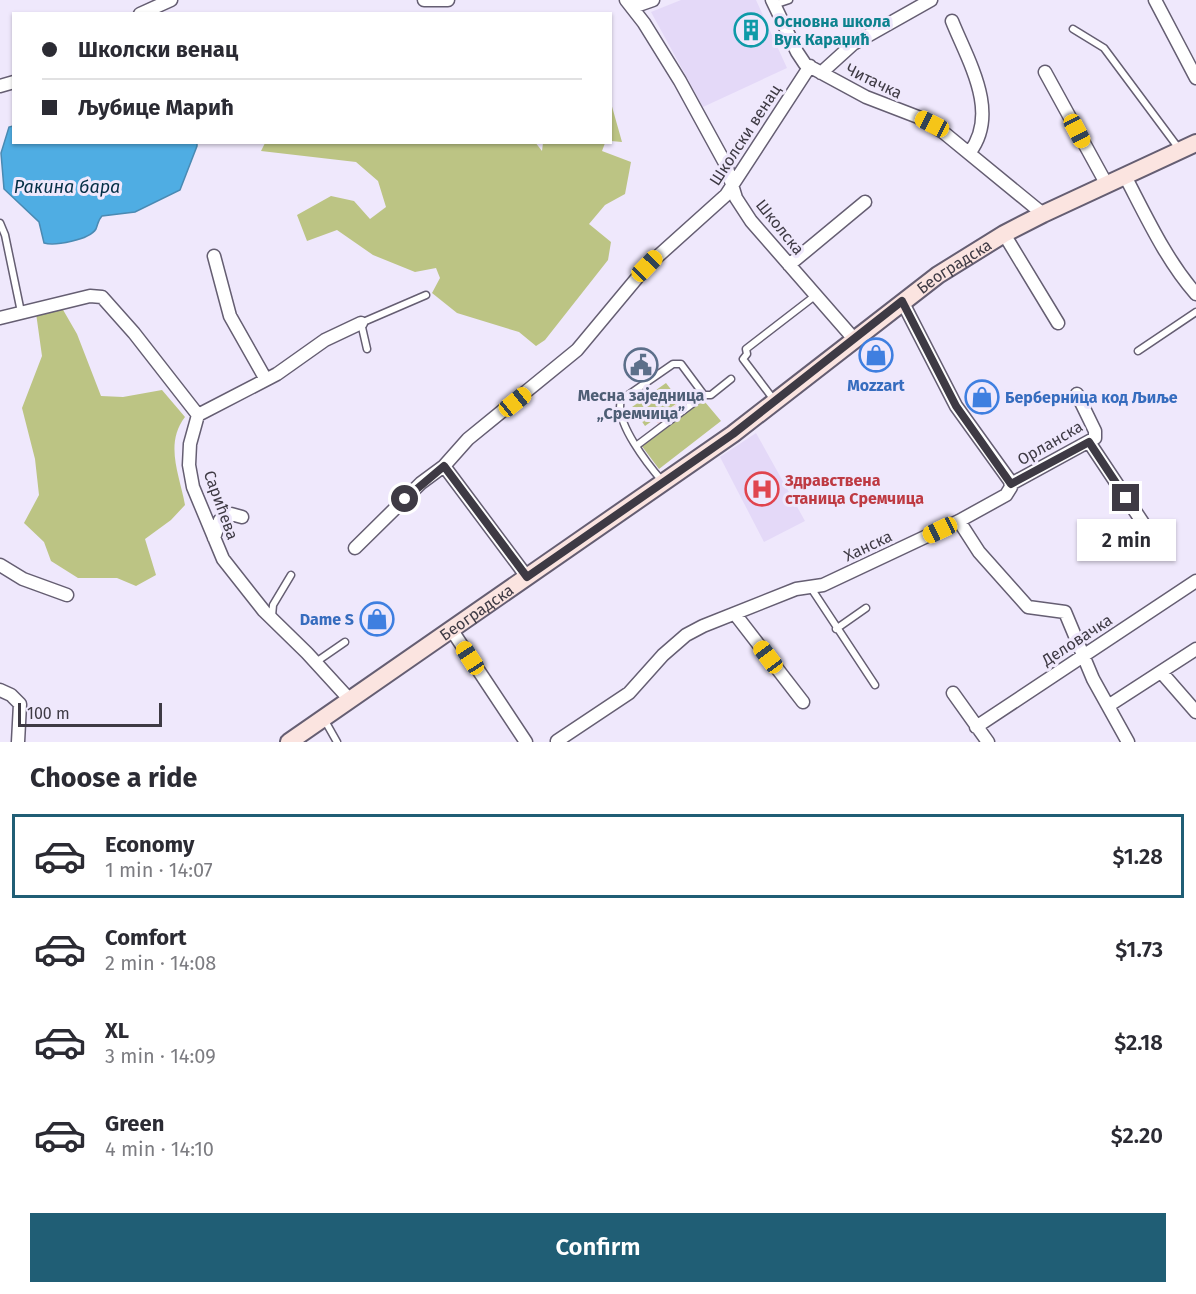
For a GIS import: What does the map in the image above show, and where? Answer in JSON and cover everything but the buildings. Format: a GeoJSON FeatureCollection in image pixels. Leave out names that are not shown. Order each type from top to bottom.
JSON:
{"type":"FeatureCollection","features":[{"type":"Feature","properties":{"kind":"main road","name":"Београдска"},"geometry":{"type":"LineString","coordinates":[[289,742],[733,434],[902,301],[1004,234],[1196,142]]}},
{"type":"Feature","properties":{"kind":"street"},"geometry":{"type":"LineString","coordinates":[[144,12],[171,0]]}},
{"type":"Feature","properties":{"kind":"street"},"geometry":{"type":"LineString","coordinates":[[424,0],[448,0]]}},
{"type":"Feature","properties":{"kind":"street"},"geometry":{"type":"LineString","coordinates":[[630,4],[653,0]]}},
{"type":"Feature","properties":{"kind":"street"},"geometry":{"type":"LineString","coordinates":[[822,73],[853,44],[931,0]]}},
{"type":"Feature","properties":{"kind":"street"},"geometry":{"type":"LineString","coordinates":[[1155,0],[1196,78]]}},
{"type":"Feature","properties":{"kind":"street","name":"Читачка"},"geometry":{"type":"LineString","coordinates":[[773,2],[797,52],[810,66],[866,97],[932,124],[970,152],[1043,214]]}},
{"type":"Feature","properties":{"kind":"street","name":"Школска"},"geometry":{"type":"LineString","coordinates":[[630,4],[667,59],[726,165],[732,187],[751,221],[854,339]]}},
{"type":"Feature","properties":{"kind":"street"},"geometry":{"type":"LineString","coordinates":[[952,21],[978,86],[983,111],[980,137],[970,152]]}},
{"type":"Feature","properties":{"kind":"street","name":"Школски венац"},"geometry":{"type":"LineString","coordinates":[[355,548],[422,483],[444,466],[468,439],[577,350],[647,266],[722,200],[810,66]]}},
{"type":"Feature","properties":{"kind":"street"},"geometry":{"type":"LineString","coordinates":[[1046,72],[1107,185]]}},
{"type":"Feature","properties":{"kind":"street"},"geometry":{"type":"LineString","coordinates":[[1125,176],[1172,261],[1196,294]]}},
{"type":"Feature","properties":{"kind":"street"},"geometry":{"type":"LineString","coordinates":[[789,265],[865,202]]}},
{"type":"Feature","properties":{"kind":"street"},"geometry":{"type":"LineString","coordinates":[[1004,234],[1058,322]]}},
{"type":"Feature","properties":{"kind":"street"},"geometry":{"type":"LineString","coordinates":[[214,256],[230,316],[265,378]]}},
{"type":"Feature","properties":{"kind":"street"},"geometry":{"type":"LineString","coordinates":[[0,318],[90,297],[102,297],[134,333],[198,415],[297,362],[325,340],[361,323]]}},
{"type":"Feature","properties":{"kind":"street"},"geometry":{"type":"LineString","coordinates":[[902,301],[956,406],[1011,484]]}},
{"type":"Feature","properties":{"kind":"street","name":"Орланска"},"geometry":{"type":"LineString","coordinates":[[1011,484],[1089,442],[1096,433],[1077,394]]}},
{"type":"Feature","properties":{"kind":"street","name":"Сарићева"},"geometry":{"type":"LineString","coordinates":[[198,415],[190,444],[189,465],[193,487],[223,559],[243,586],[350,700]]}},
{"type":"Feature","properties":{"kind":"street"},"geometry":{"type":"LineString","coordinates":[[1089,442],[1150,535]]}},
{"type":"Feature","properties":{"kind":"street"},"geometry":{"type":"LineString","coordinates":[[444,466],[527,577]]}},
{"type":"Feature","properties":{"kind":"street","name":"Ханска"},"geometry":{"type":"LineString","coordinates":[[556,742],[628,693],[663,655],[686,635],[795,589],[811,588],[959,521],[1006,495],[1011,484]]}},
{"type":"Feature","properties":{"kind":"street"},"geometry":{"type":"LineString","coordinates":[[214,538],[220,520],[231,514],[242,517]]}},
{"type":"Feature","properties":{"kind":"street"},"geometry":{"type":"LineString","coordinates":[[959,521],[979,552],[1028,608],[1065,612],[1108,706],[1128,742]]}},
{"type":"Feature","properties":{"kind":"street"},"geometry":{"type":"LineString","coordinates":[[0,565],[23,579],[67,595]]}},
{"type":"Feature","properties":{"kind":"street","name":"Деловачка"},"geometry":{"type":"LineString","coordinates":[[976,727],[1196,581]]}},
{"type":"Feature","properties":{"kind":"street"},"geometry":{"type":"LineString","coordinates":[[735,614],[803,702]]}},
{"type":"Feature","properties":{"kind":"street"},"geometry":{"type":"LineString","coordinates":[[451,629],[526,742]]}},
{"type":"Feature","properties":{"kind":"street"},"geometry":{"type":"LineString","coordinates":[[1108,706],[1196,649]]}},
{"type":"Feature","properties":{"kind":"street"},"geometry":{"type":"LineString","coordinates":[[1162,673],[1196,712]]}},
{"type":"Feature","properties":{"kind":"street"},"geometry":{"type":"LineString","coordinates":[[0,690],[11,695],[20,704],[18,742]]}},
{"type":"Feature","properties":{"kind":"street"},"geometry":{"type":"LineString","coordinates":[[953,693],[988,742]]}},
{"type":"Feature","properties":{"kind":"lane"},"geometry":{"type":"LineString","coordinates":[[773,2],[789,0]]}},
{"type":"Feature","properties":{"kind":"lane"},"geometry":{"type":"LineString","coordinates":[[1073,29],[1104,48],[1180,150]]}},
{"type":"Feature","properties":{"kind":"lane"},"geometry":{"type":"LineString","coordinates":[[0,224],[5,235],[21,313]]}},
{"type":"Feature","properties":{"kind":"lane"},"geometry":{"type":"LineString","coordinates":[[367,350],[361,323],[426,295]]}},
{"type":"Feature","properties":{"kind":"lane"},"geometry":{"type":"LineString","coordinates":[[775,401],[743,358],[747,354],[746,349],[816,295]]}},
{"type":"Feature","properties":{"kind":"lane"},"geometry":{"type":"LineString","coordinates":[[1138,351],[1196,312]]}},
{"type":"Feature","properties":{"kind":"lane"},"geometry":{"type":"LineString","coordinates":[[663,482],[636,446],[620,412],[623,397],[677,363],[681,364],[704,395]]}},
{"type":"Feature","properties":{"kind":"lane"},"geometry":{"type":"LineString","coordinates":[[636,446],[704,395],[711,394],[731,379]]}},
{"type":"Feature","properties":{"kind":"lane"},"geometry":{"type":"LineString","coordinates":[[276,622],[271,615],[273,605],[291,575]]}},
{"type":"Feature","properties":{"kind":"lane"},"geometry":{"type":"LineString","coordinates":[[811,588],[875,685]]}},
{"type":"Feature","properties":{"kind":"lane"},"geometry":{"type":"LineString","coordinates":[[836,629],[866,608]]}},
{"type":"Feature","properties":{"kind":"lane"},"geometry":{"type":"LineString","coordinates":[[316,662],[345,642]]}},
{"type":"Feature","properties":{"kind":"lane"},"geometry":{"type":"LineString","coordinates":[[324,718],[337,742]]}},
{"type":"Feature","properties":{"kind":"shaded area"},"geometry":{"type":"Polygon","coordinates":[[[681,0],[756,0],[787,68],[703,107],[651,12],[681,0]]]}},
{"type":"Feature","properties":{"kind":"shaded area"},"geometry":{"type":"Polygon","coordinates":[[[695,390],[699,395],[659,425],[655,420],[695,390]]]}},
{"type":"Feature","properties":{"kind":"shaded area","name":"Здравствена станица Сремчица"},"geometry":{"type":"Polygon","coordinates":[[[756,433],[805,521],[764,542],[720,457],[756,433]]]}},
{"type":"Feature","properties":{"kind":"green space"},"geometry":{"type":"Polygon","coordinates":[[[612,107],[622,142],[612,141],[612,107]]]}},
{"type":"Feature","properties":{"kind":"green space"},"geometry":{"type":"Polygon","coordinates":[[[264,144],[537,144],[542,151],[543,144],[605,144],[602,151],[631,162],[625,194],[605,205],[589,224],[611,242],[608,260],[545,340],[536,346],[519,332],[457,313],[432,293],[440,278],[436,268],[415,272],[373,255],[337,230],[307,241],[297,215],[331,196],[354,201],[370,219],[386,207],[378,181],[356,162],[261,151],[264,144]]]}},
{"type":"Feature","properties":{"kind":"green space"},"geometry":{"type":"Polygon","coordinates":[[[62,308],[77,334],[101,396],[123,397],[162,390],[185,417],[175,438],[174,449],[185,505],[171,520],[145,539],[156,575],[136,586],[117,578],[78,578],[51,561],[44,542],[24,523],[39,495],[35,459],[22,408],[42,356],[36,313],[62,308]]]}},
{"type":"Feature","properties":{"kind":"green space"},"geometry":{"type":"Polygon","coordinates":[[[666,383],[680,401],[645,426],[632,407],[666,383]]]}},
{"type":"Feature","properties":{"kind":"green space"},"geometry":{"type":"Polygon","coordinates":[[[705,402],[721,421],[659,469],[641,445],[699,403],[705,402]]]}},
{"type":"Feature","properties":{"kind":"water","name":"Ракина бара"},"geometry":{"type":"Polygon","coordinates":[[[12,126],[12,144],[197,144],[197,146],[180,190],[135,212],[102,216],[96,229],[86,236],[63,243],[49,244],[44,243],[39,222],[4,189],[1,153],[9,127],[12,126]]]}},
{"type":"Feature","properties":{"kind":"place","name":"Основна школа Вук Караџић"},"geometry":{"type":"Point","coordinates":[751,30]}},
{"type":"Feature","properties":{"kind":"place","name":"Mozzart"},"geometry":{"type":"Point","coordinates":[876,355]}},
{"type":"Feature","properties":{"kind":"place","name":"Месна заједница „Сремчица”"},"geometry":{"type":"Point","coordinates":[641,365]}},
{"type":"Feature","properties":{"kind":"place","name":"Берберница код Љиље"},"geometry":{"type":"Point","coordinates":[982,397]}},
{"type":"Feature","properties":{"kind":"place","name":"Здравствена станица Сремчица"},"geometry":{"type":"Point","coordinates":[762,489]}},
{"type":"Feature","properties":{"kind":"place","name":"Dame S"},"geometry":{"type":"Point","coordinates":[377,619]}},
{"type":"Feature","properties":{"kind":"route"},"geometry":{"type":"LineString","coordinates":[[405,499],[444,466],[527,577],[607,524],[733,434],[902,301],[956,406],[1011,484],[1089,442],[1126,498]]}}]}
